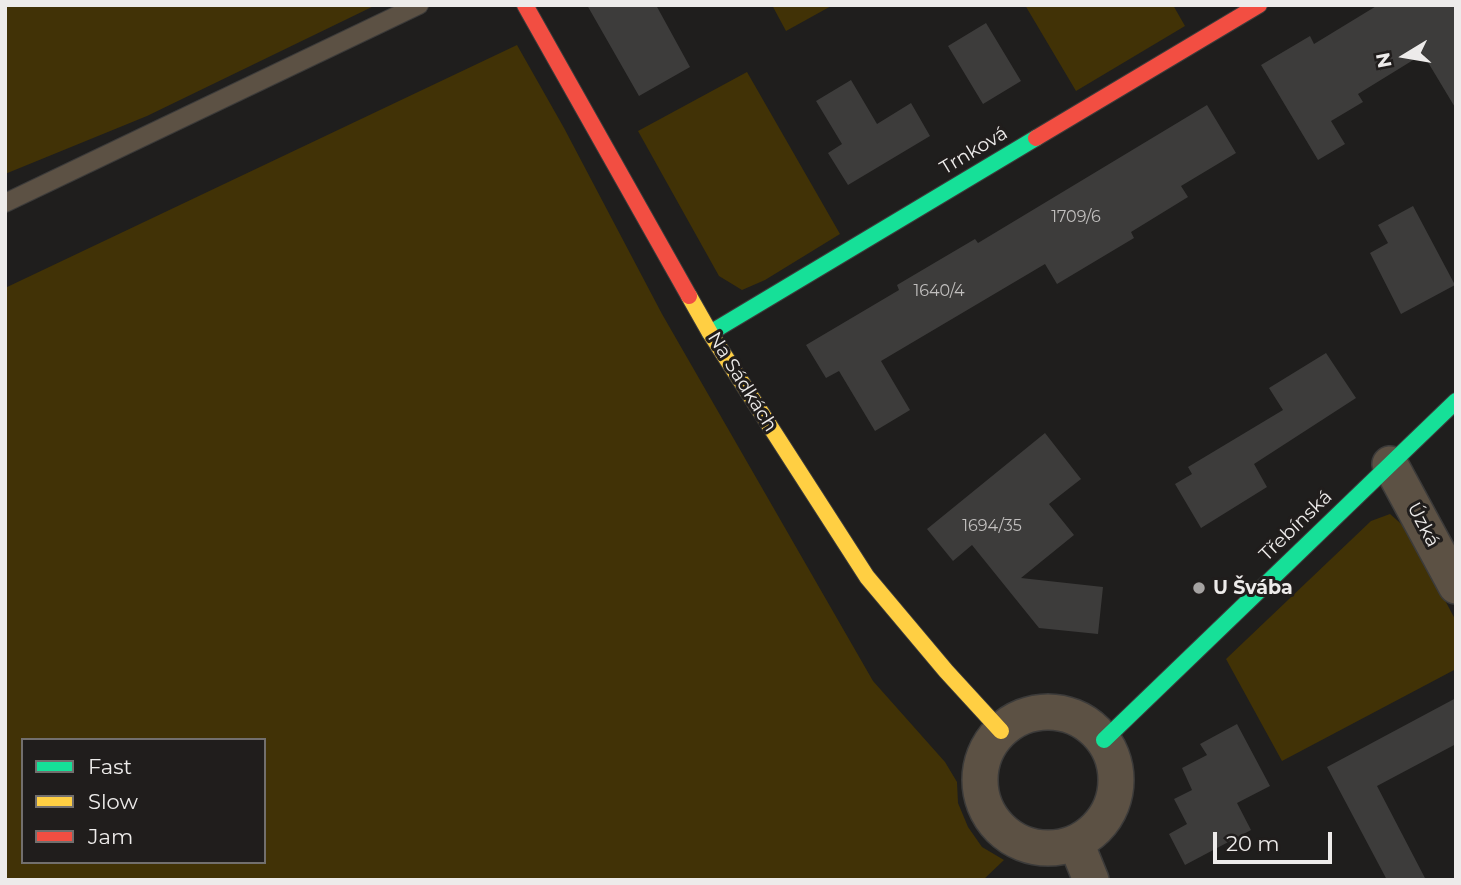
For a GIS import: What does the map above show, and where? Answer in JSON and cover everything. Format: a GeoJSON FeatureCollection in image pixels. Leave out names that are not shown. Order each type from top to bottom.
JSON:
{"type":"FeatureCollection","features":[{"type":"Feature","properties":{"kind":"street","name":"Na Sádkách"},"geometry":{"type":"LineString","coordinates":[[525,5],[710,333],[867,577],[946,671],[1001,730]]}},
{"type":"Feature","properties":{"kind":"street","name":"Trnková"},"geometry":{"type":"LineString","coordinates":[[710,333],[1259,5]]}},
{"type":"Feature","properties":{"kind":"street","name":"Třebínská"},"geometry":{"type":"LineString","coordinates":[[1104,740],[1456,401]]}},
{"type":"Feature","properties":{"kind":"street","name":"Úzká"},"geometry":{"type":"LineString","coordinates":[[1390,464],[1456,586]]}},
{"type":"Feature","properties":{"kind":"street"},"geometry":{"type":"LineString","coordinates":[[1043,712],[1066,714],[1087,724],[1104,740],[1113,759],[1116,778],[1114,798],[1106,817],[1093,832],[1076,843],[1056,849],[1035,848],[1006,834],[986,810],[980,789],[980,768],[987,748],[1001,730],[1020,718],[1043,712]]}},
{"type":"Feature","properties":{"kind":"street"},"geometry":{"type":"LineString","coordinates":[[1076,843],[1091,880]]}},
{"type":"Feature","properties":{"kind":"lane"},"geometry":{"type":"LineString","coordinates":[[5,203],[419,5]]}},
{"type":"Feature","properties":{"kind":"shaded area"},"geometry":{"type":"Polygon","coordinates":[[[5,5],[376,5],[147,116],[5,174],[5,5]]]}},
{"type":"Feature","properties":{"kind":"shaded area"},"geometry":{"type":"Polygon","coordinates":[[[772,5],[833,5],[786,31],[772,5]]]}},
{"type":"Feature","properties":{"kind":"shaded area"},"geometry":{"type":"Polygon","coordinates":[[[1025,5],[1173,5],[1185,26],[1076,91],[1025,5]]]}},
{"type":"Feature","properties":{"kind":"shaded area"},"geometry":{"type":"Polygon","coordinates":[[[517,45],[662,314],[873,681],[945,762],[957,782],[958,803],[968,827],[982,847],[1004,860],[983,880],[5,880],[5,288],[517,45]]]}},
{"type":"Feature","properties":{"kind":"shaded area"},"geometry":{"type":"Polygon","coordinates":[[[747,72],[840,234],[765,280],[742,290],[719,276],[638,131],[747,72]]]}},
{"type":"Feature","properties":{"kind":"shaded area"},"geometry":{"type":"Polygon","coordinates":[[[1390,514],[1407,529],[1456,621],[1456,669],[1282,761],[1226,659],[1371,521],[1390,514]]]}},
{"type":"Feature","properties":{"kind":"building"},"geometry":{"type":"Polygon","coordinates":[[[587,5],[656,5],[690,67],[639,96],[587,5]]]}},
{"type":"Feature","properties":{"kind":"building"},"geometry":{"type":"Polygon","coordinates":[[[1378,5],[1456,5],[1456,109],[1423,54],[1358,94],[1363,102],[1331,121],[1345,144],[1318,160],[1261,65],[1310,36],[1314,44],[1378,5]]]}},
{"type":"Feature","properties":{"kind":"building"},"geometry":{"type":"Polygon","coordinates":[[[986,23],[1021,81],[983,104],[948,46],[986,23]]]}},
{"type":"Feature","properties":{"kind":"building"},"geometry":{"type":"Polygon","coordinates":[[[851,80],[877,124],[911,103],[930,136],[848,185],[828,153],[842,144],[816,101],[851,80]]]}},
{"type":"Feature","properties":{"kind":"building"},"geometry":{"type":"Polygon","coordinates":[[[1207,105],[1236,153],[1181,186],[1188,197],[1131,232],[1134,238],[1057,284],[1045,264],[881,361],[910,410],[875,431],[839,371],[826,378],[806,345],[899,290],[897,285],[975,239],[978,243],[1207,105]]]}},
{"type":"Feature","properties":{"kind":"building"},"geometry":{"type":"Polygon","coordinates":[[[1413,206],[1455,285],[1401,314],[1370,253],[1388,243],[1378,225],[1413,206]]]}},
{"type":"Feature","properties":{"kind":"building"},"geometry":{"type":"Polygon","coordinates":[[[1326,353],[1356,398],[1254,464],[1267,487],[1201,528],[1175,484],[1192,474],[1188,467],[1283,410],[1269,388],[1326,353]]]}},
{"type":"Feature","properties":{"kind":"building"},"geometry":{"type":"Polygon","coordinates":[[[1045,433],[1081,479],[1049,504],[1074,535],[1021,578],[1103,587],[1098,634],[1039,628],[972,545],[953,561],[927,529],[1045,433]]]}},
{"type":"Feature","properties":{"kind":"building"},"geometry":{"type":"Polygon","coordinates":[[[1456,698],[1456,744],[1377,786],[1426,880],[1387,880],[1327,767],[1456,698]]]}},
{"type":"Feature","properties":{"kind":"building"},"geometry":{"type":"Polygon","coordinates":[[[1237,724],[1270,786],[1237,803],[1251,830],[1185,865],[1169,834],[1187,824],[1174,799],[1192,790],[1182,768],[1207,755],[1200,744],[1237,724]]]}},
{"type":"Feature","properties":{"kind":"traffic: fast"},"geometry":{"type":"LineString","coordinates":[[710,333],[1036,138]]}},
{"type":"Feature","properties":{"kind":"traffic: fast"},"geometry":{"type":"LineString","coordinates":[[1104,740],[1456,401]]}},
{"type":"Feature","properties":{"kind":"traffic: slow"},"geometry":{"type":"LineString","coordinates":[[689,296],[867,577],[946,671],[1001,731]]}},
{"type":"Feature","properties":{"kind":"traffic: jam"},"geometry":{"type":"LineString","coordinates":[[525,5],[689,296]]}},
{"type":"Feature","properties":{"kind":"traffic: jam"},"geometry":{"type":"LineString","coordinates":[[1036,138],[1259,5]]}},
{"type":"Feature","properties":{"kind":"place","name":"U Švába"},"geometry":{"type":"Point","coordinates":[1199,588]}}]}
